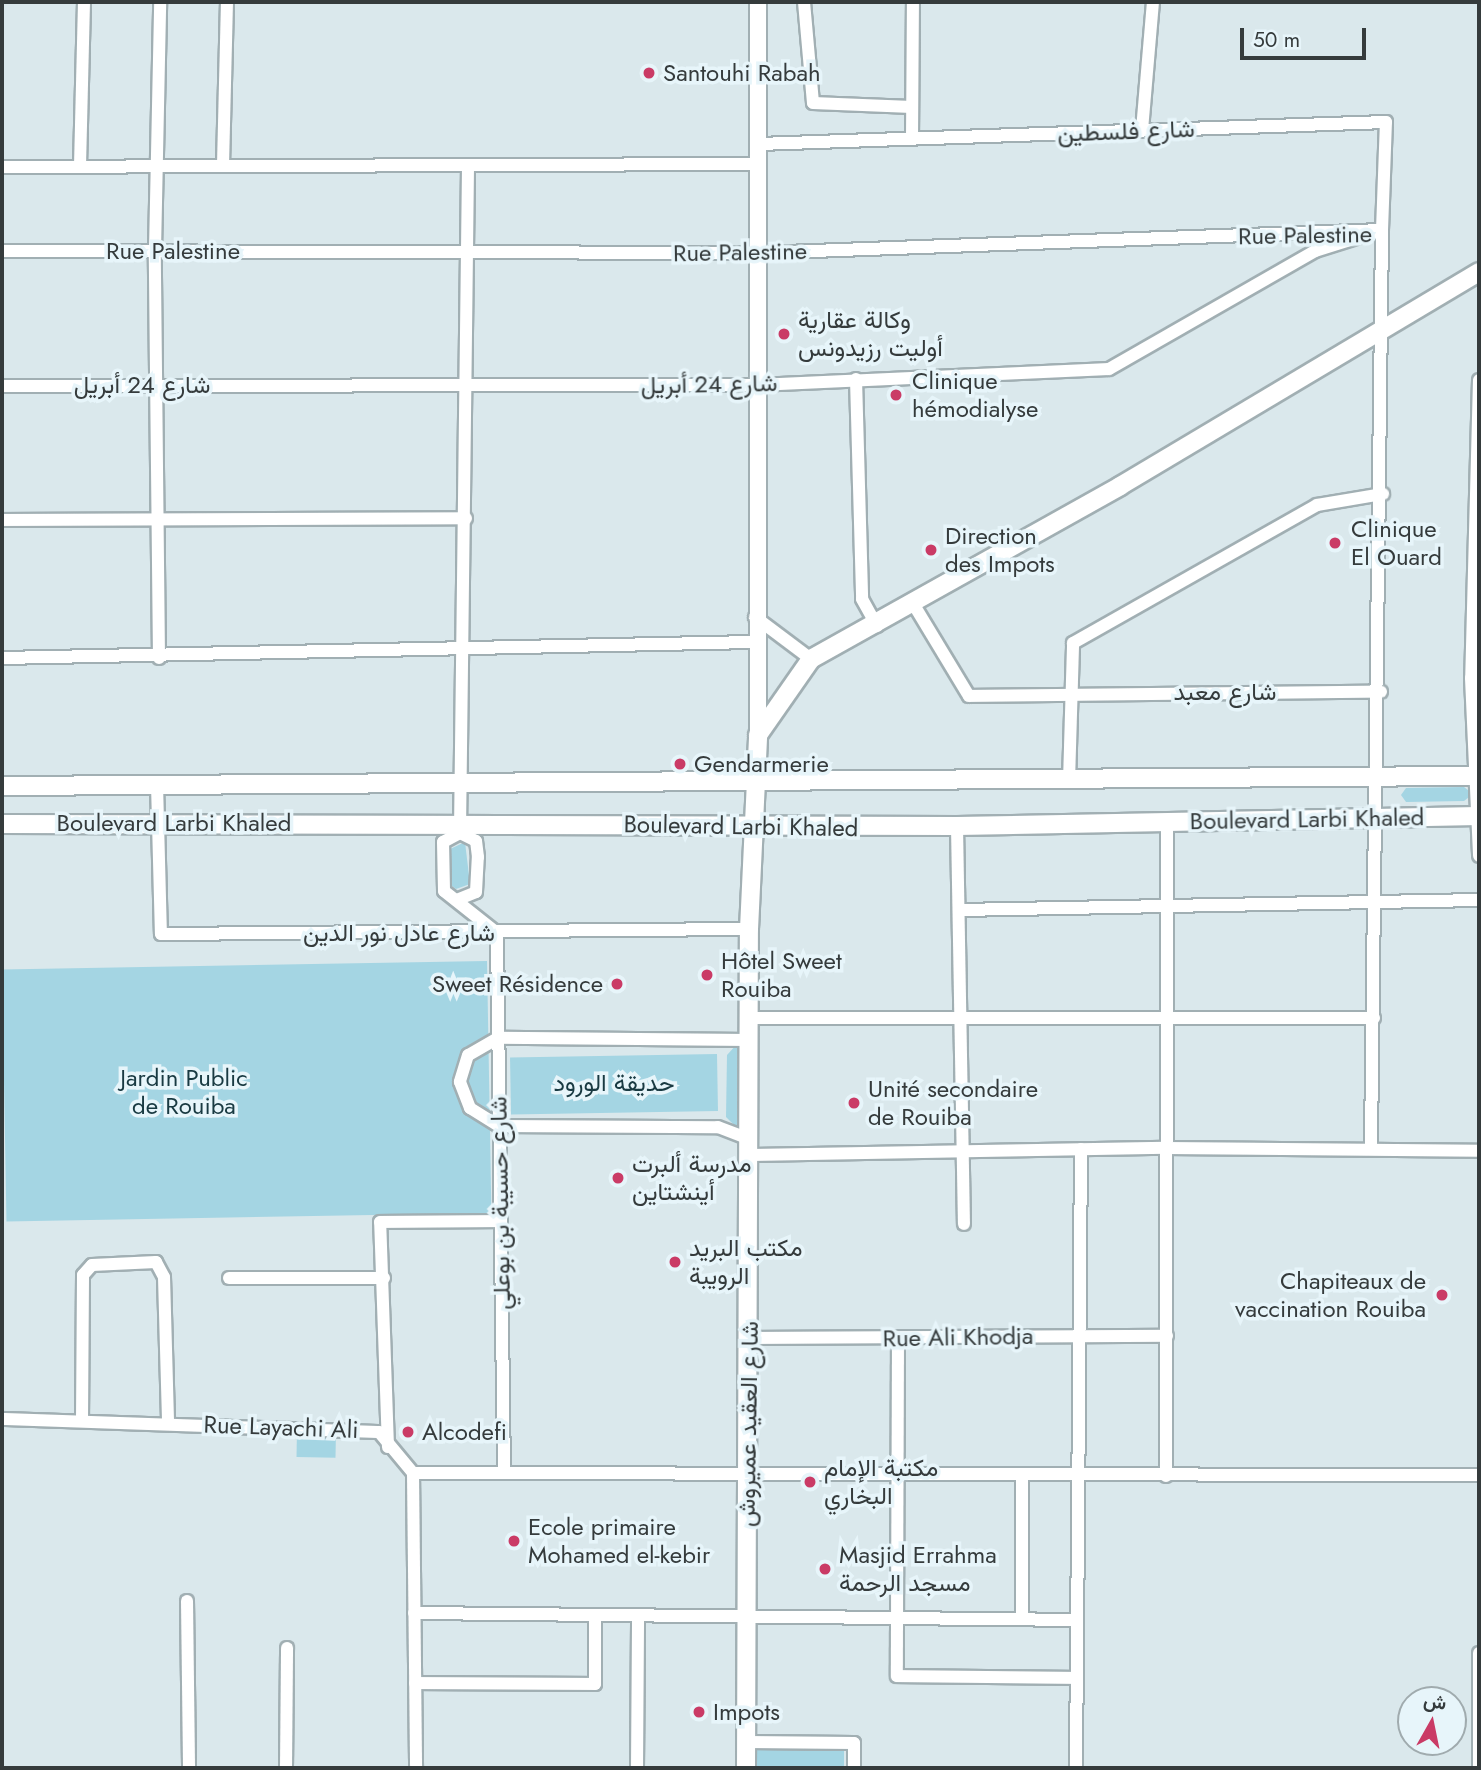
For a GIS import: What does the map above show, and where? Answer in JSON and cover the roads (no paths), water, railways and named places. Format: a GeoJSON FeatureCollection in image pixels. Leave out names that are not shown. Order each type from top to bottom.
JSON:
{"type":"FeatureCollection","features":[{"type":"Feature","properties":{"kind":"main road"},"geometry":{"type":"LineString","coordinates":[[758,735],[811,659],[914,605],[1479,272]]}},
{"type":"Feature","properties":{"kind":"main road","name":"شارع العقيد عميروش"},"geometry":{"type":"LineString","coordinates":[[746,1768],[751,1147],[749,929],[751,827],[758,735]]}},
{"type":"Feature","properties":{"kind":"main road","name":"Boulevard Larbi Khaled"},"geometry":{"type":"LineString","coordinates":[[2,786],[1069,781],[1477,776]]}},
{"type":"Feature","properties":{"kind":"main road","name":"Boulevard Larbi Khaled"},"geometry":{"type":"LineString","coordinates":[[2,824],[957,827],[1477,816]]}},
{"type":"Feature","properties":{"kind":"street"},"geometry":{"type":"LineString","coordinates":[[80,166],[84,2]]}},
{"type":"Feature","properties":{"kind":"street"},"geometry":{"type":"LineString","coordinates":[[159,657],[160,384],[155,250],[160,2]]}},
{"type":"Feature","properties":{"kind":"street"},"geometry":{"type":"LineString","coordinates":[[223,164],[227,2]]}},
{"type":"Feature","properties":{"kind":"street"},"geometry":{"type":"LineString","coordinates":[[758,2],[758,385],[754,617],[758,735]]}},
{"type":"Feature","properties":{"kind":"street"},"geometry":{"type":"LineString","coordinates":[[804,2],[813,103],[912,107]]}},
{"type":"Feature","properties":{"kind":"street"},"geometry":{"type":"LineString","coordinates":[[912,138],[914,2]]}},
{"type":"Feature","properties":{"kind":"street"},"geometry":{"type":"LineString","coordinates":[[1142,130],[1153,2]]}},
{"type":"Feature","properties":{"kind":"street","name":"شارع فلسطين"},"geometry":{"type":"LineString","coordinates":[[758,144],[1385,122],[1382,230]]}},
{"type":"Feature","properties":{"kind":"street"},"geometry":{"type":"LineString","coordinates":[[2,167],[223,164],[758,164]]}},
{"type":"Feature","properties":{"kind":"street"},"geometry":{"type":"LineString","coordinates":[[468,166],[467,650],[460,827],[443,842],[441,872],[444,891],[460,899],[497,933]]}},
{"type":"Feature","properties":{"kind":"street","name":"Rue Palestine"},"geometry":{"type":"LineString","coordinates":[[2,251],[758,253],[1382,230],[1380,777],[1371,1149]]}},
{"type":"Feature","properties":{"kind":"street","name":"شارع 24 أبريل"},"geometry":{"type":"LineString","coordinates":[[2,386],[758,385],[1110,369],[1315,251],[1382,230]]}},
{"type":"Feature","properties":{"kind":"street"},"geometry":{"type":"LineString","coordinates":[[856,379],[862,599],[877,626]]}},
{"type":"Feature","properties":{"kind":"street"},"geometry":{"type":"LineString","coordinates":[[1479,380],[1475,496],[1479,856]]}},
{"type":"Feature","properties":{"kind":"street"},"geometry":{"type":"LineString","coordinates":[[1069,781],[1069,691],[1073,643],[1317,505],[1382,495]]}},
{"type":"Feature","properties":{"kind":"street"},"geometry":{"type":"LineString","coordinates":[[2,520],[159,522],[466,518]]}},
{"type":"Feature","properties":{"kind":"street","name":"شارع معبد"},"geometry":{"type":"LineString","coordinates":[[914,605],[969,696],[1069,691],[1381,692]]}},
{"type":"Feature","properties":{"kind":"street"},"geometry":{"type":"LineString","coordinates":[[754,617],[811,659]]}},
{"type":"Feature","properties":{"kind":"street"},"geometry":{"type":"LineString","coordinates":[[2,658],[159,657],[755,642]]}},
{"type":"Feature","properties":{"kind":"street"},"geometry":{"type":"LineString","coordinates":[[157,784],[158,823]]}},
{"type":"Feature","properties":{"kind":"street"},"geometry":{"type":"LineString","coordinates":[[1166,1476],[1167,821]]}},
{"type":"Feature","properties":{"kind":"street","name":"شارع عادل نور الدين"},"geometry":{"type":"LineString","coordinates":[[158,823],[160,934],[749,929]]}},
{"type":"Feature","properties":{"kind":"street"},"geometry":{"type":"LineString","coordinates":[[460,827],[476,841],[478,858],[476,892],[460,899]]}},
{"type":"Feature","properties":{"kind":"street"},"geometry":{"type":"LineString","coordinates":[[957,827],[964,1224]]}},
{"type":"Feature","properties":{"kind":"street"},"geometry":{"type":"LineString","coordinates":[[959,910],[1479,900]]}},
{"type":"Feature","properties":{"kind":"street","name":"شارع حسيبة بن بوعلي"},"geometry":{"type":"LineString","coordinates":[[497,933],[504,1473]]}},
{"type":"Feature","properties":{"kind":"street"},"geometry":{"type":"LineString","coordinates":[[749,1018],[961,1021],[1374,1018]]}},
{"type":"Feature","properties":{"kind":"street"},"geometry":{"type":"LineString","coordinates":[[750,1040],[498,1038],[468,1055],[460,1082],[470,1108],[499,1126],[718,1127],[751,1147],[962,1151],[1166,1148],[1479,1151]]}},
{"type":"Feature","properties":{"kind":"street"},"geometry":{"type":"LineString","coordinates":[[1076,1768],[1081,1149]]}},
{"type":"Feature","properties":{"kind":"street"},"geometry":{"type":"LineString","coordinates":[[388,1447],[380,1222],[501,1221]]}},
{"type":"Feature","properties":{"kind":"street"},"geometry":{"type":"LineString","coordinates":[[82,1420],[83,1275],[92,1265],[156,1262],[164,1277],[168,1423]]}},
{"type":"Feature","properties":{"kind":"street"},"geometry":{"type":"LineString","coordinates":[[229,1278],[384,1278]]}},
{"type":"Feature","properties":{"kind":"street","name":"Rue Ali Khodja"},"geometry":{"type":"LineString","coordinates":[[750,1338],[1167,1336]]}},
{"type":"Feature","properties":{"kind":"street"},"geometry":{"type":"LineString","coordinates":[[898,1338],[897,1676],[1077,1678]]}},
{"type":"Feature","properties":{"kind":"street","name":"Rue Layachi Ali"},"geometry":{"type":"LineString","coordinates":[[2,1419],[339,1427],[379,1432],[388,1447],[413,1473]]}},
{"type":"Feature","properties":{"kind":"street"},"geometry":{"type":"LineString","coordinates":[[415,1768],[413,1473],[1077,1477],[1479,1475]]}},
{"type":"Feature","properties":{"kind":"street"},"geometry":{"type":"LineString","coordinates":[[1022,1476],[1022,1619]]}},
{"type":"Feature","properties":{"kind":"street"},"geometry":{"type":"LineString","coordinates":[[187,1601],[189,1768]]}},
{"type":"Feature","properties":{"kind":"street"},"geometry":{"type":"LineString","coordinates":[[414,1613],[1077,1620]]}},
{"type":"Feature","properties":{"kind":"street"},"geometry":{"type":"LineString","coordinates":[[415,1683],[595,1684],[595,1615]]}},
{"type":"Feature","properties":{"kind":"street"},"geometry":{"type":"LineString","coordinates":[[637,1768],[638,1616]]}},
{"type":"Feature","properties":{"kind":"street"},"geometry":{"type":"LineString","coordinates":[[286,1768],[288,1648]]}},
{"type":"Feature","properties":{"kind":"street"},"geometry":{"type":"LineString","coordinates":[[1479,1653],[1479,1768]]}},
{"type":"Feature","properties":{"kind":"street"},"geometry":{"type":"LineString","coordinates":[[747,1742],[854,1743],[854,1768]]}},
{"type":"Feature","properties":{"kind":"place","name":"Santouhi Rabah"},"geometry":{"type":"Point","coordinates":[649,73]}},
{"type":"Feature","properties":{"kind":"place","name":"وكالة عقارية أوليت رزيدونس"},"geometry":{"type":"Point","coordinates":[784,334]}},
{"type":"Feature","properties":{"kind":"place","name":"Clinique hémodialyse"},"geometry":{"type":"Point","coordinates":[896,395]}},
{"type":"Feature","properties":{"kind":"place","name":"Clinique El Ouard"},"geometry":{"type":"Point","coordinates":[1335,543]}},
{"type":"Feature","properties":{"kind":"place","name":"Direction des Impots"},"geometry":{"type":"Point","coordinates":[931,550]}},
{"type":"Feature","properties":{"kind":"place","name":"Gendarmerie"},"geometry":{"type":"Point","coordinates":[680,764]}},
{"type":"Feature","properties":{"kind":"place","name":"Hôtel Sweet Rouiba"},"geometry":{"type":"Point","coordinates":[707,975]}},
{"type":"Feature","properties":{"kind":"place","name":"Sweet Résidence"},"geometry":{"type":"Point","coordinates":[617,984]}},
{"type":"Feature","properties":{"kind":"place","name":"Unité secondaire de Rouiba"},"geometry":{"type":"Point","coordinates":[854,1103]}},
{"type":"Feature","properties":{"kind":"place","name":"مدرسة ألبرت أينشتاين"},"geometry":{"type":"Point","coordinates":[618,1178]}},
{"type":"Feature","properties":{"kind":"place","name":"مكتب البريد الرويبة"},"geometry":{"type":"Point","coordinates":[675,1262]}},
{"type":"Feature","properties":{"kind":"place","name":"Chapiteaux de vaccination Rouiba"},"geometry":{"type":"Point","coordinates":[1442,1295]}},
{"type":"Feature","properties":{"kind":"place","name":"Alcodefi"},"geometry":{"type":"Point","coordinates":[408,1432]}},
{"type":"Feature","properties":{"kind":"place","name":"مكتبة الإمام البخاري"},"geometry":{"type":"Point","coordinates":[810,1482]}},
{"type":"Feature","properties":{"kind":"place","name":"Ecole primaire Mohamed el-kebir"},"geometry":{"type":"Point","coordinates":[514,1541]}},
{"type":"Feature","properties":{"kind":"place","name":"Masjid Errahma مسجد الرحمة"},"geometry":{"type":"Point","coordinates":[825,1569]}},
{"type":"Feature","properties":{"kind":"place","name":"Impots"},"geometry":{"type":"Point","coordinates":[699,1712]}},
{"type":"Feature","properties":{"kind":"park label","name":"حديقة الورود"},"geometry":{"type":"Point","coordinates":[614,1083]}},
{"type":"Feature","properties":{"kind":"park label","name":"Jardin Public de Rouiba"},"geometry":{"type":"Point","coordinates":[184,1092]}}]}
